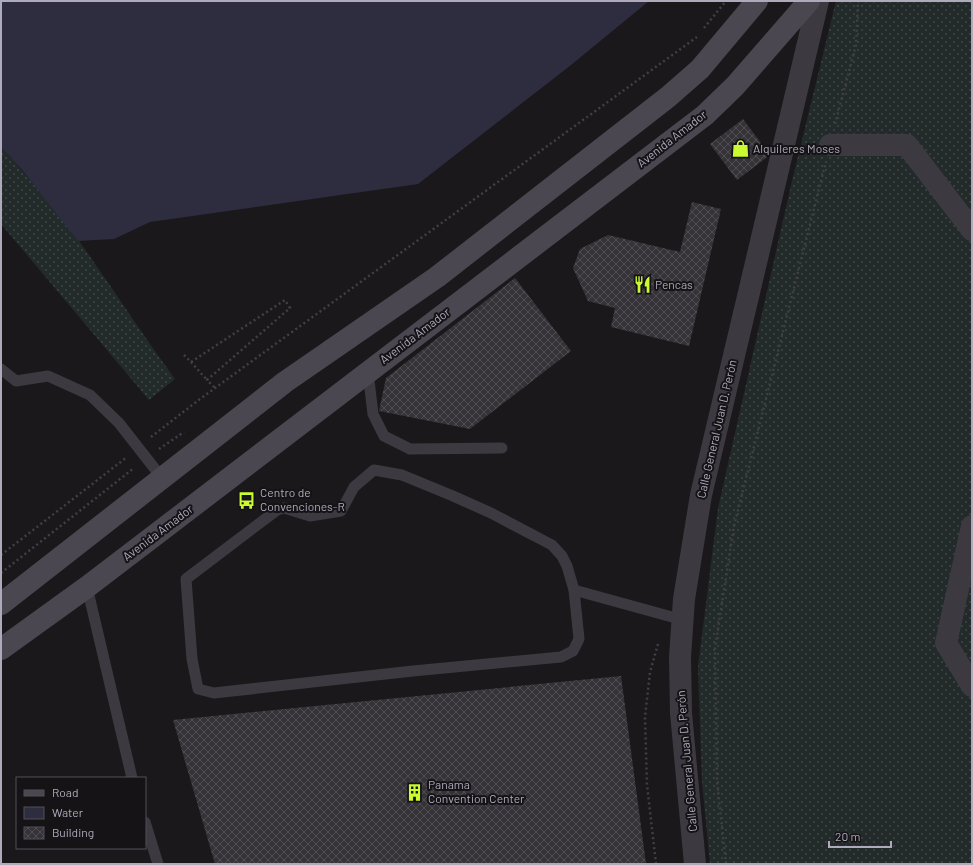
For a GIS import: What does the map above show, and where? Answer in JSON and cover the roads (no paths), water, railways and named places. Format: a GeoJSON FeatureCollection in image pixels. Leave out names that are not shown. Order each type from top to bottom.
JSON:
{"type":"FeatureCollection","features":[{"type":"Feature","properties":{"kind":"main road"},"geometry":{"type":"LineString","coordinates":[[1,604],[285,382],[437,277],[668,97],[700,69],[757,1]]}},
{"type":"Feature","properties":{"kind":"main road","name":"Avenida Amador"},"geometry":{"type":"LineString","coordinates":[[3,643],[87,587],[705,115],[735,86],[809,1]]}},
{"type":"Feature","properties":{"kind":"main road"},"geometry":{"type":"LineString","coordinates":[[472,250],[478,267],[493,277]]}},
{"type":"Feature","properties":{"kind":"main road"},"geometry":{"type":"LineString","coordinates":[[437,277],[452,288],[458,304]]}},
{"type":"Feature","properties":{"kind":"street","name":"Calle General Juan D. Perón"},"geometry":{"type":"LineString","coordinates":[[695,864],[681,713],[680,657],[674,618],[684,600],[701,495],[818,1]]}},
{"type":"Feature","properties":{"kind":"street"},"geometry":{"type":"LineString","coordinates":[[830,145],[907,145],[972,230]]}},
{"type":"Feature","properties":{"kind":"street"},"geometry":{"type":"LineString","coordinates":[[972,526],[946,643],[972,686]]}},
{"type":"Feature","properties":{"kind":"lane"},"geometry":{"type":"LineString","coordinates":[[1,369],[16,381],[48,376],[90,395],[119,423],[162,478]]}},
{"type":"Feature","properties":{"kind":"lane"},"geometry":{"type":"LineString","coordinates":[[368,372],[373,414],[384,436],[410,449],[502,448]]}},
{"type":"Feature","properties":{"kind":"lane"},"geometry":{"type":"LineString","coordinates":[[374,470],[402,475],[453,496],[491,513],[552,544],[562,556],[567,566],[574,590],[579,638],[573,651],[561,657],[429,669],[214,693],[198,688],[192,659],[186,579],[277,510],[284,508],[310,516],[341,511],[354,487],[374,470]]}},
{"type":"Feature","properties":{"kind":"lane"},"geometry":{"type":"LineString","coordinates":[[87,587],[132,777]]}},
{"type":"Feature","properties":{"kind":"lane"},"geometry":{"type":"LineString","coordinates":[[574,590],[674,618]]}},
{"type":"Feature","properties":{"kind":"lane"},"geometry":{"type":"LineString","coordinates":[[146,825],[158,864]]}},
{"type":"Feature","properties":{"kind":"water"},"geometry":{"type":"Polygon","coordinates":[[[1,1],[649,1],[571,65],[418,184],[150,222],[114,239],[78,241],[23,171],[1,147],[1,1]]]}},
{"type":"Feature","properties":{"kind":"place","name":"Alquileres Moses"},"geometry":{"type":"Point","coordinates":[740,149]}},
{"type":"Feature","properties":{"kind":"place","name":"Pencas"},"geometry":{"type":"Point","coordinates":[642,285]}},
{"type":"Feature","properties":{"kind":"place","name":"Centro de Convenciones-R"},"geometry":{"type":"Point","coordinates":[247,500]}},
{"type":"Feature","properties":{"kind":"place","name":"Panama Convention Center"},"geometry":{"type":"Point","coordinates":[415,792]}}]}
